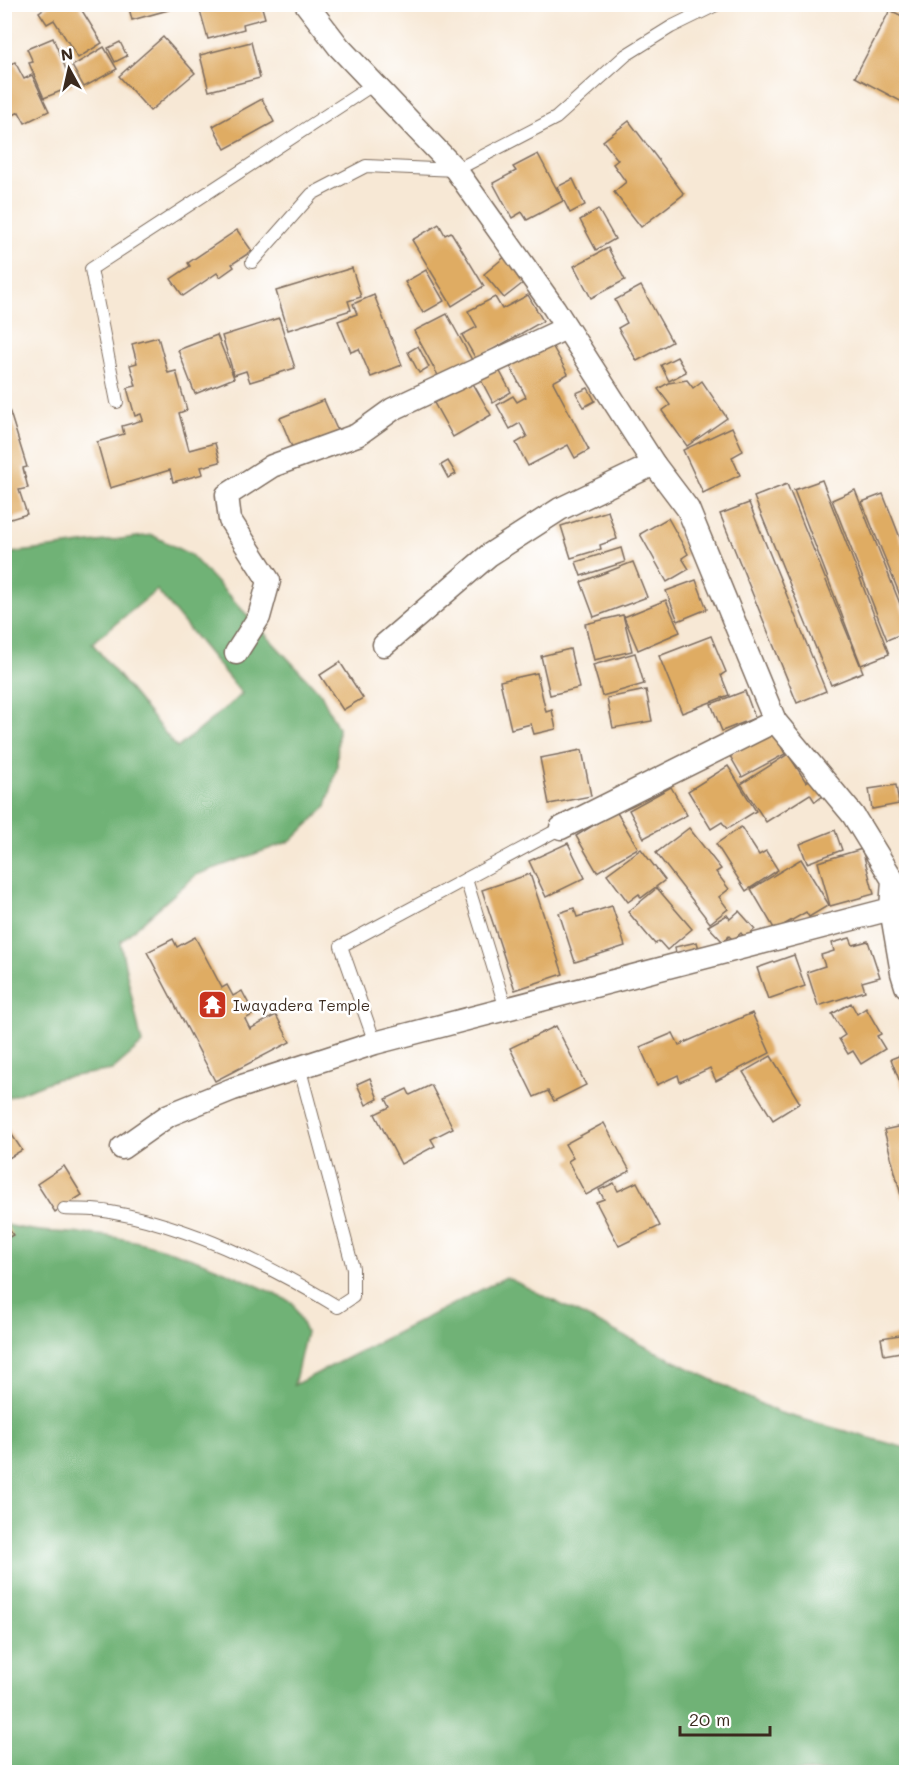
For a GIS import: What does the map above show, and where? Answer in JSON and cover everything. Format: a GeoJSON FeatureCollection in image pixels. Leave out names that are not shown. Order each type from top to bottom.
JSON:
{"type":"FeatureCollection","features":[{"type":"Feature","properties":{"kind":"street"},"geometry":{"type":"LineString","coordinates":[[306,4],[339,47],[456,170],[566,328],[654,464],[688,509],[775,721],[853,815],[893,880],[899,907],[902,973],[906,986]]}},
{"type":"Feature","properties":{"kind":"street"},"geometry":{"type":"LineString","coordinates":[[236,653],[259,617],[269,581],[230,520],[227,495],[272,466],[357,435],[393,409],[566,328]]}},
{"type":"Feature","properties":{"kind":"street"},"geometry":{"type":"LineString","coordinates":[[384,645],[489,555],[560,509],[654,464]]}},
{"type":"Feature","properties":{"kind":"street"},"geometry":{"type":"LineString","coordinates":[[561,828],[775,721]]}},
{"type":"Feature","properties":{"kind":"street"},"geometry":{"type":"LineString","coordinates":[[122,1148],[169,1115],[300,1066],[375,1043],[899,907]]}},
{"type":"Feature","properties":{"kind":"lane"},"geometry":{"type":"LineString","coordinates":[[252,262],[312,194],[366,166],[456,170],[556,118],[626,55],[671,27],[718,4]]}},
{"type":"Feature","properties":{"kind":"lane"},"geometry":{"type":"LineString","coordinates":[[117,402],[91,269],[374,84]]}},
{"type":"Feature","properties":{"kind":"lane"},"geometry":{"type":"LineString","coordinates":[[375,1043],[341,946],[561,828]]}},
{"type":"Feature","properties":{"kind":"lane"},"geometry":{"type":"LineString","coordinates":[[466,879],[506,1009]]}},
{"type":"Feature","properties":{"kind":"lane"},"geometry":{"type":"LineString","coordinates":[[64,1209],[109,1211],[187,1232],[294,1280],[338,1307],[353,1297],[353,1268],[300,1066]]}},
{"type":"Feature","properties":{"kind":"green space"},"geometry":{"type":"Polygon","coordinates":[[[152,535],[191,555],[321,694],[338,728],[337,768],[326,807],[291,841],[196,875],[120,942],[142,1044],[112,1070],[56,1079],[5,1099],[4,554],[152,535]],[[157,590],[92,643],[177,748],[242,694],[157,590]]]}},
{"type":"Feature","properties":{"kind":"green space"},"geometry":{"type":"Polygon","coordinates":[[[4,1224],[31,1230],[113,1237],[160,1248],[228,1272],[293,1303],[306,1332],[294,1385],[506,1277],[777,1412],[906,1448],[906,1772],[5,1772],[4,1224]]]}},
{"type":"Feature","properties":{"kind":"building"},"geometry":{"type":"Polygon","coordinates":[[[51,4],[78,4],[102,43],[78,58],[54,20],[47,24],[39,12],[51,4]]]}},
{"type":"Feature","properties":{"kind":"building"},"geometry":{"type":"Polygon","coordinates":[[[128,4],[185,4],[186,5],[132,20],[128,4]]]}},
{"type":"Feature","properties":{"kind":"building"},"geometry":{"type":"Polygon","coordinates":[[[208,4],[261,4],[265,18],[243,24],[244,29],[208,39],[199,7],[208,4]]]}},
{"type":"Feature","properties":{"kind":"building"},"geometry":{"type":"Polygon","coordinates":[[[890,10],[906,18],[906,104],[855,77],[890,10]]]}},
{"type":"Feature","properties":{"kind":"building"},"geometry":{"type":"Polygon","coordinates":[[[163,37],[195,73],[150,111],[119,76],[163,37]]]}},
{"type":"Feature","properties":{"kind":"building"},"geometry":{"type":"Polygon","coordinates":[[[53,38],[73,86],[44,98],[29,63],[33,62],[27,49],[53,38]]]}},
{"type":"Feature","properties":{"kind":"building"},"geometry":{"type":"Polygon","coordinates":[[[120,42],[127,56],[115,62],[108,48],[120,42]]]}},
{"type":"Feature","properties":{"kind":"building"},"geometry":{"type":"Polygon","coordinates":[[[251,42],[260,78],[209,91],[200,55],[251,42]]]}},
{"type":"Feature","properties":{"kind":"building"},"geometry":{"type":"Polygon","coordinates":[[[104,47],[117,69],[84,87],[72,66],[104,47]]]}},
{"type":"Feature","properties":{"kind":"building"},"geometry":{"type":"Polygon","coordinates":[[[15,62],[24,79],[32,75],[49,111],[25,123],[19,112],[4,120],[4,67],[15,62]]]}},
{"type":"Feature","properties":{"kind":"building"},"geometry":{"type":"Polygon","coordinates":[[[262,99],[274,122],[225,149],[213,126],[262,99]]]}},
{"type":"Feature","properties":{"kind":"building"},"geometry":{"type":"Polygon","coordinates":[[[629,121],[684,194],[641,227],[614,192],[626,182],[613,164],[618,160],[603,141],[629,121]]]}},
{"type":"Feature","properties":{"kind":"building"},"geometry":{"type":"Polygon","coordinates":[[[538,154],[563,201],[527,220],[522,212],[512,218],[493,183],[516,171],[513,167],[538,154]]]}},
{"type":"Feature","properties":{"kind":"building"},"geometry":{"type":"Polygon","coordinates":[[[573,179],[585,205],[570,213],[557,187],[573,179]]]}},
{"type":"Feature","properties":{"kind":"building"},"geometry":{"type":"Polygon","coordinates":[[[598,209],[615,239],[596,250],[580,220],[598,209]]]}},
{"type":"Feature","properties":{"kind":"building"},"geometry":{"type":"Polygon","coordinates":[[[439,224],[445,235],[451,232],[484,286],[452,306],[412,240],[439,224]]]}},
{"type":"Feature","properties":{"kind":"building"},"geometry":{"type":"Polygon","coordinates":[[[237,230],[252,251],[232,264],[234,267],[220,277],[217,273],[183,296],[171,279],[190,266],[188,263],[237,230]]]}},
{"type":"Feature","properties":{"kind":"building"},"geometry":{"type":"Polygon","coordinates":[[[608,248],[625,280],[591,298],[574,266],[608,248]]]}},
{"type":"Feature","properties":{"kind":"building"},"geometry":{"type":"Polygon","coordinates":[[[507,255],[527,280],[504,298],[484,274],[507,255]]]}},
{"type":"Feature","properties":{"kind":"building"},"geometry":{"type":"Polygon","coordinates":[[[352,268],[361,297],[348,301],[351,310],[288,330],[276,291],[352,268]]]}},
{"type":"Feature","properties":{"kind":"building"},"geometry":{"type":"Polygon","coordinates":[[[426,270],[444,301],[423,313],[405,282],[426,270]]]}},
{"type":"Feature","properties":{"kind":"building"},"geometry":{"type":"Polygon","coordinates":[[[641,286],[672,342],[637,361],[618,328],[627,323],[615,300],[641,286]]]}},
{"type":"Feature","properties":{"kind":"building"},"geometry":{"type":"Polygon","coordinates":[[[374,295],[402,365],[371,377],[359,349],[351,352],[338,321],[357,314],[353,304],[374,295]]]}},
{"type":"Feature","properties":{"kind":"building"},"geometry":{"type":"Polygon","coordinates":[[[528,295],[543,321],[476,359],[462,335],[477,327],[468,311],[495,297],[502,309],[528,295]]]}},
{"type":"Feature","properties":{"kind":"building"},"geometry":{"type":"Polygon","coordinates":[[[447,314],[473,362],[440,379],[414,331],[447,314]]]}},
{"type":"Feature","properties":{"kind":"building"},"geometry":{"type":"Polygon","coordinates":[[[279,318],[295,368],[250,382],[246,371],[234,375],[222,336],[279,318]]]}},
{"type":"Feature","properties":{"kind":"building"},"geometry":{"type":"Polygon","coordinates":[[[217,335],[234,378],[195,394],[178,350],[217,335]]]}},
{"type":"Feature","properties":{"kind":"building"},"geometry":{"type":"Polygon","coordinates":[[[158,337],[168,373],[176,371],[187,410],[179,413],[189,450],[215,443],[220,462],[201,467],[203,474],[173,482],[170,470],[110,488],[97,442],[124,434],[122,426],[143,420],[141,414],[135,416],[127,388],[136,386],[130,365],[137,363],[132,344],[158,337]]]}},
{"type":"Feature","properties":{"kind":"building"},"geometry":{"type":"Polygon","coordinates":[[[549,340],[568,374],[553,382],[589,450],[575,458],[568,445],[528,466],[516,443],[527,437],[520,423],[510,429],[497,405],[513,396],[517,402],[526,397],[508,362],[549,340]]]}},
{"type":"Feature","properties":{"kind":"building"},"geometry":{"type":"Polygon","coordinates":[[[418,346],[429,367],[419,373],[408,352],[418,346]]]}},
{"type":"Feature","properties":{"kind":"building"},"geometry":{"type":"Polygon","coordinates":[[[677,357],[686,372],[669,381],[661,365],[677,357]]]}},
{"type":"Feature","properties":{"kind":"building"},"geometry":{"type":"Polygon","coordinates":[[[498,368],[511,392],[493,403],[480,378],[498,368]]]}},
{"type":"Feature","properties":{"kind":"building"},"geometry":{"type":"Polygon","coordinates":[[[471,380],[491,415],[453,437],[433,401],[471,380]]]}},
{"type":"Feature","properties":{"kind":"building"},"geometry":{"type":"Polygon","coordinates":[[[687,380],[693,388],[702,381],[727,418],[687,446],[662,411],[670,405],[658,389],[668,383],[687,380]]]}},
{"type":"Feature","properties":{"kind":"building"},"geometry":{"type":"Polygon","coordinates":[[[588,388],[595,401],[584,407],[576,393],[588,388]]]}},
{"type":"Feature","properties":{"kind":"building"},"geometry":{"type":"Polygon","coordinates":[[[324,400],[339,434],[294,452],[280,418],[324,400]]]}},
{"type":"Feature","properties":{"kind":"building"},"geometry":{"type":"Polygon","coordinates":[[[7,403],[27,467],[23,468],[28,488],[19,490],[27,514],[4,521],[4,404],[7,403]]]}},
{"type":"Feature","properties":{"kind":"building"},"geometry":{"type":"Polygon","coordinates":[[[732,427],[743,451],[732,457],[740,475],[703,493],[683,450],[732,427]]]}},
{"type":"Feature","properties":{"kind":"building"},"geometry":{"type":"Polygon","coordinates":[[[448,461],[456,474],[448,478],[441,465],[448,461]]]}},
{"type":"Feature","properties":{"kind":"building"},"geometry":{"type":"Polygon","coordinates":[[[822,480],[889,654],[861,665],[794,490],[822,480]]]}},
{"type":"Feature","properties":{"kind":"building"},"geometry":{"type":"Polygon","coordinates":[[[787,484],[863,672],[831,685],[754,497],[787,484]]]}},
{"type":"Feature","properties":{"kind":"building"},"geometry":{"type":"Polygon","coordinates":[[[855,490],[906,619],[906,632],[887,640],[832,500],[855,490]]]}},
{"type":"Feature","properties":{"kind":"building"},"geometry":{"type":"Polygon","coordinates":[[[883,494],[906,553],[906,610],[862,502],[883,494]]]}},
{"type":"Feature","properties":{"kind":"building"},"geometry":{"type":"Polygon","coordinates":[[[749,503],[826,691],[797,703],[720,514],[749,503]]]}},
{"type":"Feature","properties":{"kind":"building"},"geometry":{"type":"Polygon","coordinates":[[[608,511],[617,539],[600,545],[601,549],[571,558],[561,526],[608,511]]]}},
{"type":"Feature","properties":{"kind":"building"},"geometry":{"type":"Polygon","coordinates":[[[668,518],[688,554],[682,558],[689,569],[667,582],[640,534],[668,518]]]}},
{"type":"Feature","properties":{"kind":"building"},"geometry":{"type":"Polygon","coordinates":[[[621,548],[625,562],[581,576],[576,562],[621,548]]]}},
{"type":"Feature","properties":{"kind":"building"},"geometry":{"type":"Polygon","coordinates":[[[633,562],[647,597],[594,617],[581,582],[633,562]]]}},
{"type":"Feature","properties":{"kind":"building"},"geometry":{"type":"Polygon","coordinates":[[[696,580],[707,609],[678,621],[666,591],[696,580]]]}},
{"type":"Feature","properties":{"kind":"building"},"geometry":{"type":"Polygon","coordinates":[[[666,600],[680,632],[638,650],[624,617],[666,600]]]}},
{"type":"Feature","properties":{"kind":"building"},"geometry":{"type":"Polygon","coordinates":[[[623,615],[632,651],[594,660],[585,624],[623,615]]]}},
{"type":"Feature","properties":{"kind":"building"},"geometry":{"type":"Polygon","coordinates":[[[711,636],[726,672],[721,675],[729,695],[682,713],[659,656],[711,636]]]}},
{"type":"Feature","properties":{"kind":"building"},"geometry":{"type":"Polygon","coordinates":[[[570,649],[579,688],[550,695],[541,656],[570,649]]]}},
{"type":"Feature","properties":{"kind":"building"},"geometry":{"type":"Polygon","coordinates":[[[635,653],[644,684],[602,696],[593,665],[635,653]]]}},
{"type":"Feature","properties":{"kind":"building"},"geometry":{"type":"Polygon","coordinates":[[[340,662],[363,698],[343,710],[320,675],[340,662]]]}},
{"type":"Feature","properties":{"kind":"building"},"geometry":{"type":"Polygon","coordinates":[[[537,673],[546,712],[552,710],[556,729],[534,734],[531,724],[511,729],[500,681],[537,673]]]}},
{"type":"Feature","properties":{"kind":"building"},"geometry":{"type":"Polygon","coordinates":[[[646,690],[652,721],[613,728],[607,698],[646,690]]]}},
{"type":"Feature","properties":{"kind":"building"},"geometry":{"type":"Polygon","coordinates":[[[745,691],[755,718],[722,731],[711,704],[745,691]]]}},
{"type":"Feature","properties":{"kind":"building"},"geometry":{"type":"Polygon","coordinates":[[[773,731],[785,754],[742,777],[729,754],[773,731]]]}},
{"type":"Feature","properties":{"kind":"building"},"geometry":{"type":"Polygon","coordinates":[[[582,750],[591,796],[549,804],[540,758],[582,750]]]}},
{"type":"Feature","properties":{"kind":"building"},"geometry":{"type":"Polygon","coordinates":[[[788,754],[806,782],[813,778],[824,795],[815,802],[810,794],[766,822],[741,784],[788,754]]]}},
{"type":"Feature","properties":{"kind":"building"},"geometry":{"type":"Polygon","coordinates":[[[728,766],[756,811],[727,829],[722,822],[711,829],[688,791],[728,766]]]}},
{"type":"Feature","properties":{"kind":"building"},"geometry":{"type":"Polygon","coordinates":[[[896,785],[899,804],[872,809],[869,789],[896,785]]]}},
{"type":"Feature","properties":{"kind":"building"},"geometry":{"type":"Polygon","coordinates":[[[671,787],[687,815],[644,838],[629,810],[671,787]]]}},
{"type":"Feature","properties":{"kind":"building"},"geometry":{"type":"Polygon","coordinates":[[[906,793],[906,835],[905,835],[899,794],[906,793]]]}},
{"type":"Feature","properties":{"kind":"building"},"geometry":{"type":"Polygon","coordinates":[[[616,811],[638,848],[597,872],[576,836],[616,811]]]}},
{"type":"Feature","properties":{"kind":"building"},"geometry":{"type":"Polygon","coordinates":[[[741,827],[759,855],[766,851],[778,870],[746,891],[716,844],[741,827]]]}},
{"type":"Feature","properties":{"kind":"building"},"geometry":{"type":"Polygon","coordinates":[[[689,828],[721,869],[716,872],[729,889],[719,897],[728,909],[710,923],[656,853],[689,828]]]}},
{"type":"Feature","properties":{"kind":"building"},"geometry":{"type":"Polygon","coordinates":[[[835,830],[842,850],[807,863],[800,844],[835,830]]]}},
{"type":"Feature","properties":{"kind":"building"},"geometry":{"type":"Polygon","coordinates":[[[568,843],[585,878],[546,897],[529,861],[568,843]]]}},
{"type":"Feature","properties":{"kind":"building"},"geometry":{"type":"Polygon","coordinates":[[[641,849],[665,880],[641,898],[639,894],[628,902],[607,874],[641,849]]]}},
{"type":"Feature","properties":{"kind":"building"},"geometry":{"type":"Polygon","coordinates":[[[862,849],[874,894],[830,906],[818,862],[862,849]]]}},
{"type":"Feature","properties":{"kind":"building"},"geometry":{"type":"Polygon","coordinates":[[[801,859],[829,905],[809,917],[806,912],[775,930],[751,889],[801,859]]]}},
{"type":"Feature","properties":{"kind":"building"},"geometry":{"type":"Polygon","coordinates":[[[530,874],[563,974],[515,990],[482,890],[530,874]]]}},
{"type":"Feature","properties":{"kind":"building"},"geometry":{"type":"Polygon","coordinates":[[[657,888],[692,929],[667,950],[659,941],[655,944],[628,912],[657,888]]]}},
{"type":"Feature","properties":{"kind":"building"},"geometry":{"type":"Polygon","coordinates":[[[612,906],[625,946],[575,962],[559,913],[574,908],[577,917],[612,906]]]}},
{"type":"Feature","properties":{"kind":"building"},"geometry":{"type":"Polygon","coordinates":[[[739,911],[755,929],[745,938],[741,933],[733,940],[729,936],[723,942],[708,926],[727,915],[730,919],[739,911]]]}},
{"type":"Feature","properties":{"kind":"building","name":"Iwayadera Temple"},"geometry":{"type":"Polygon","coordinates":[[[195,937],[222,988],[227,985],[233,996],[242,991],[254,1014],[245,1019],[250,1029],[276,1015],[290,1042],[215,1081],[147,952],[173,939],[177,947],[195,937]]]}},
{"type":"Feature","properties":{"kind":"building"},"geometry":{"type":"Polygon","coordinates":[[[850,938],[853,945],[868,941],[880,977],[862,982],[865,991],[818,1006],[807,972],[825,966],[821,955],[834,951],[832,943],[850,938]]]}},
{"type":"Feature","properties":{"kind":"building"},"geometry":{"type":"Polygon","coordinates":[[[697,942],[699,949],[676,954],[675,947],[697,942]]]}},
{"type":"Feature","properties":{"kind":"building"},"geometry":{"type":"Polygon","coordinates":[[[794,955],[805,986],[768,999],[757,968],[794,955]]]}},
{"type":"Feature","properties":{"kind":"building"},"geometry":{"type":"Polygon","coordinates":[[[851,1003],[857,1014],[866,1008],[881,1034],[877,1036],[885,1049],[861,1064],[853,1051],[848,1054],[839,1039],[845,1035],[832,1014],[851,1003]]]}},
{"type":"Feature","properties":{"kind":"building"},"geometry":{"type":"Polygon","coordinates":[[[752,1013],[770,1053],[716,1081],[710,1068],[680,1082],[678,1075],[657,1085],[640,1047],[673,1033],[679,1045],[752,1013]]]}},
{"type":"Feature","properties":{"kind":"building"},"geometry":{"type":"Polygon","coordinates":[[[556,1026],[586,1085],[554,1101],[548,1091],[534,1097],[510,1048],[556,1026]]]}},
{"type":"Feature","properties":{"kind":"building"},"geometry":{"type":"Polygon","coordinates":[[[906,1053],[906,1095],[905,1095],[891,1059],[906,1053]]]}},
{"type":"Feature","properties":{"kind":"building"},"geometry":{"type":"Polygon","coordinates":[[[771,1056],[800,1103],[773,1120],[743,1072],[771,1056]]]}},
{"type":"Feature","properties":{"kind":"building"},"geometry":{"type":"Polygon","coordinates":[[[370,1078],[378,1099],[366,1105],[357,1084],[370,1078]]]}},
{"type":"Feature","properties":{"kind":"building"},"geometry":{"type":"Polygon","coordinates":[[[431,1085],[453,1128],[431,1139],[435,1146],[401,1164],[375,1114],[390,1107],[386,1099],[407,1089],[410,1095],[431,1085]]]}},
{"type":"Feature","properties":{"kind":"building"},"geometry":{"type":"Polygon","coordinates":[[[4,1123],[22,1150],[4,1161],[4,1123]]]}},
{"type":"Feature","properties":{"kind":"building"},"geometry":{"type":"Polygon","coordinates":[[[604,1123],[630,1171],[586,1195],[568,1161],[573,1158],[565,1144],[604,1123]]]}},
{"type":"Feature","properties":{"kind":"building"},"geometry":{"type":"Polygon","coordinates":[[[906,1125],[906,1198],[902,1199],[884,1130],[906,1125]]]}},
{"type":"Feature","properties":{"kind":"building"},"geometry":{"type":"Polygon","coordinates":[[[64,1166],[82,1195],[55,1212],[37,1184],[64,1166]]]}},
{"type":"Feature","properties":{"kind":"building"},"geometry":{"type":"Polygon","coordinates":[[[637,1182],[660,1226],[619,1246],[596,1202],[604,1199],[599,1190],[614,1183],[618,1191],[637,1182]]]}},
{"type":"Feature","properties":{"kind":"building"},"geometry":{"type":"Polygon","coordinates":[[[4,1222],[13,1235],[4,1240],[4,1222]]]}},
{"type":"Feature","properties":{"kind":"building"},"geometry":{"type":"Polygon","coordinates":[[[906,1334],[906,1351],[884,1355],[881,1338],[906,1334]]]}},
{"type":"Feature","properties":{"kind":"place","name":"Iwayadera Temple"},"geometry":{"type":"Point","coordinates":[212,1005]}}]}
